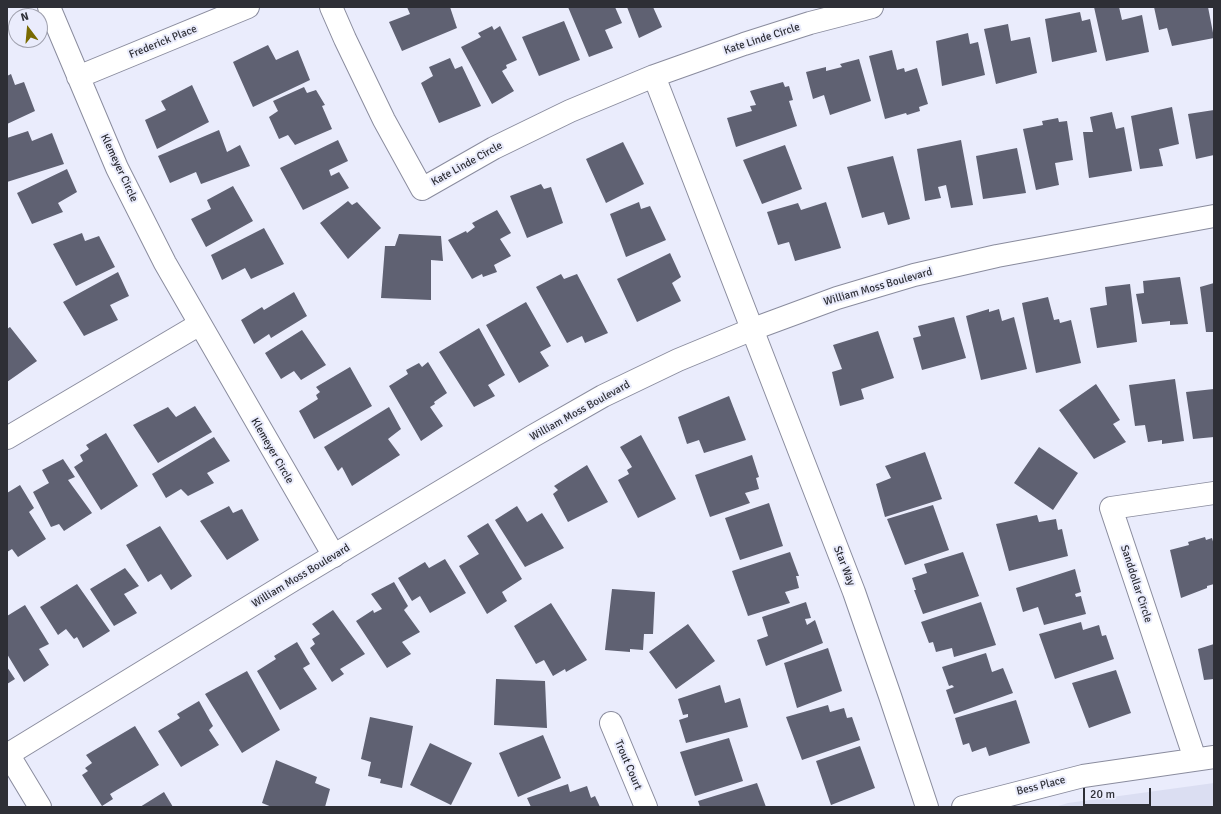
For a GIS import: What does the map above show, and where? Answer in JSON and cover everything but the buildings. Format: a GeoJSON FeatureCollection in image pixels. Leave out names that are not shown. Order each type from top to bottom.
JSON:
{"type":"FeatureCollection","features":[{"type":"Feature","properties":{"kind":"street","name":"Klemeyer Circle"},"geometry":{"type":"LineString","coordinates":[[49,7],[118,168],[165,263],[334,556]]}},
{"type":"Feature","properties":{"kind":"street","name":"Frederick Place"},"geometry":{"type":"LineString","coordinates":[[78,77],[248,7]]}},
{"type":"Feature","properties":{"kind":"street","name":"Kate Linde Circle"},"geometry":{"type":"LineString","coordinates":[[331,7],[381,113],[422,189],[494,148],[570,111],[654,76],[744,44],[810,23],[872,7]]}},
{"type":"Feature","properties":{"kind":"street"},"geometry":{"type":"LineString","coordinates":[[654,76],[753,329]]}},
{"type":"Feature","properties":{"kind":"street","name":"William Moss Boulevard"},"geometry":{"type":"LineString","coordinates":[[7,755],[533,436],[603,396],[678,360],[753,329],[837,298],[914,275],[996,256],[1214,216]]}},
{"type":"Feature","properties":{"kind":"street"},"geometry":{"type":"LineString","coordinates":[[7,438],[200,324]]}},
{"type":"Feature","properties":{"kind":"street","name":"Star Way"},"geometry":{"type":"LineString","coordinates":[[753,329],[854,592],[927,807]]}},
{"type":"Feature","properties":{"kind":"street","name":"Sanddollar Circle"},"geometry":{"type":"LineString","coordinates":[[1204,758],[1111,508],[1214,493]]}},
{"type":"Feature","properties":{"kind":"street","name":"Trout Court"},"geometry":{"type":"LineString","coordinates":[[611,723],[646,807]]}},
{"type":"Feature","properties":{"kind":"street"},"geometry":{"type":"LineString","coordinates":[[7,755],[40,807]]}},
{"type":"Feature","properties":{"kind":"street","name":"Bess Place"},"geometry":{"type":"LineString","coordinates":[[963,807],[1083,776],[1204,758]]}},
{"type":"Feature","properties":{"kind":"shaded area"},"geometry":{"type":"Polygon","coordinates":[[[1214,783],[1214,807],[1055,807],[1068,803],[1214,783]]]}}]}
